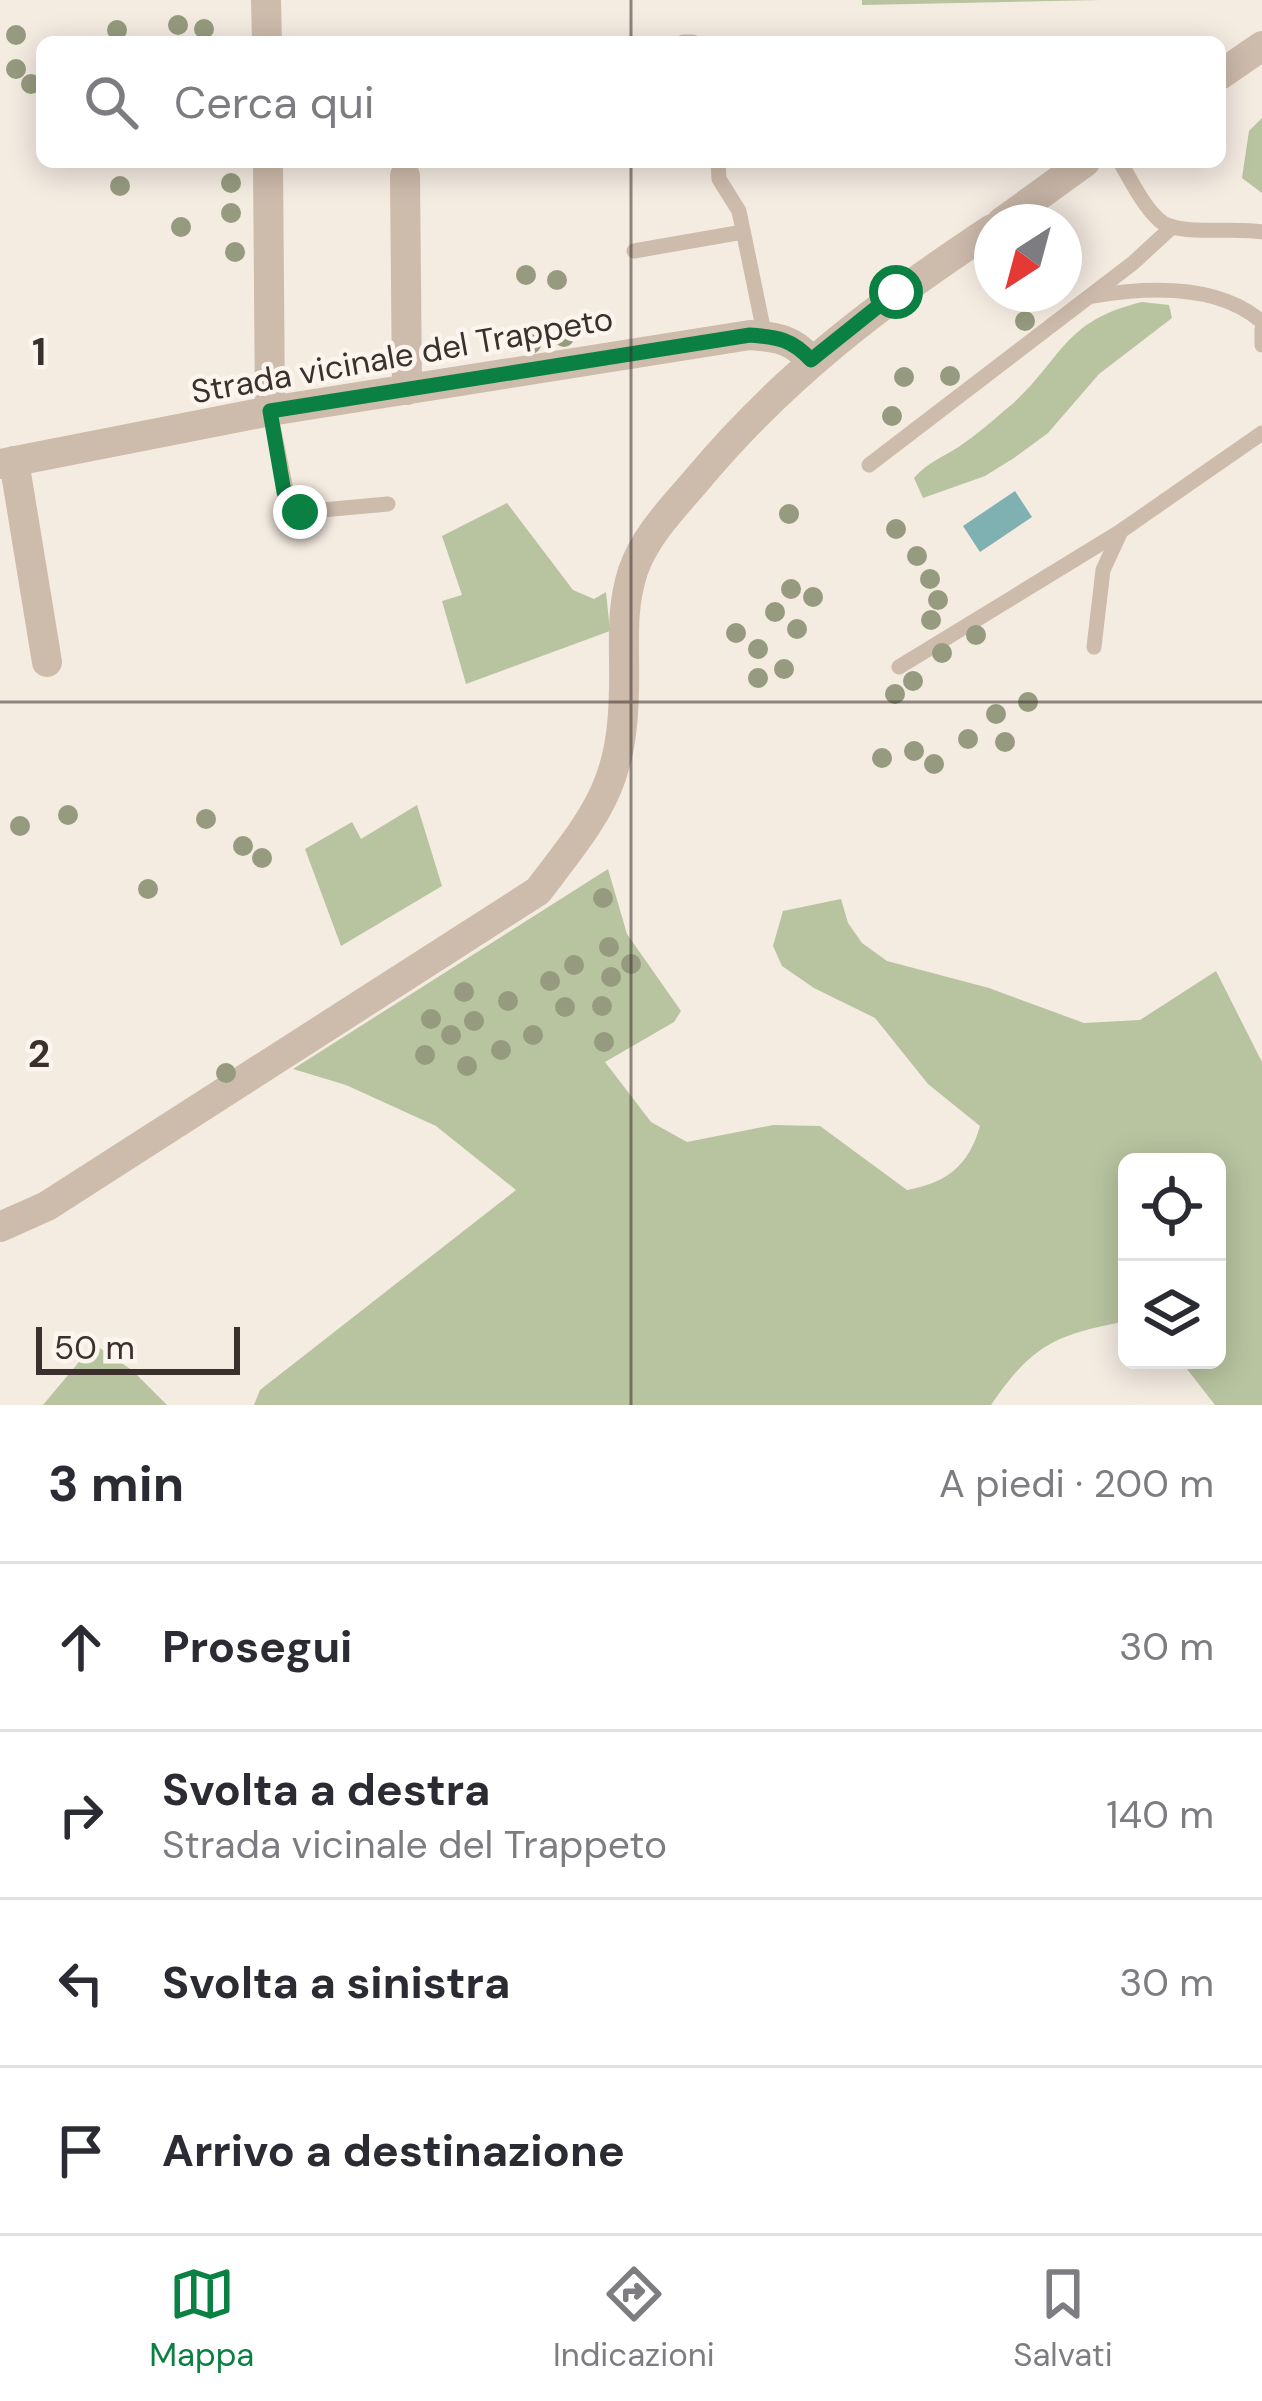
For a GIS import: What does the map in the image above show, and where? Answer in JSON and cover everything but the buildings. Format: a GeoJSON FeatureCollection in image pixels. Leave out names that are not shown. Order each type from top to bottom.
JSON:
{"type":"FeatureCollection","features":[{"type":"Feature","properties":{"kind":"street"},"geometry":{"type":"LineString","coordinates":[[266,0],[267,36]]}},
{"type":"Feature","properties":{"kind":"street"},"geometry":{"type":"LineString","coordinates":[[1226,71],[1262,46]]}},
{"type":"Feature","properties":{"kind":"street"},"geometry":{"type":"LineString","coordinates":[[268,168],[270,411]]}},
{"type":"Feature","properties":{"kind":"street"},"geometry":{"type":"LineString","coordinates":[[1027,204],[1077,168]]}},
{"type":"Feature","properties":{"kind":"street"},"geometry":{"type":"LineString","coordinates":[[405,176],[407,390]]}},
{"type":"Feature","properties":{"kind":"street"},"geometry":{"type":"LineString","coordinates":[[0,1227],[47,1207],[538,891],[590,822],[614,778],[624,691],[622,612],[653,532],[722,450],[811,360],[896,292],[974,241]]}},
{"type":"Feature","properties":{"kind":"street"},"geometry":{"type":"LineString","coordinates":[[765,337],[796,344],[811,360]]}},
{"type":"Feature","properties":{"kind":"street","name":"Strada vicinale del Trappeto"},"geometry":{"type":"LineString","coordinates":[[7,463],[270,411],[664,348],[765,337]]}},
{"type":"Feature","properties":{"kind":"street"},"geometry":{"type":"LineString","coordinates":[[7,463],[46,662]]}},
{"type":"Feature","properties":{"kind":"lane"},"geometry":{"type":"LineString","coordinates":[[718,168],[719,179],[739,211],[765,337]]}},
{"type":"Feature","properties":{"kind":"lane"},"geometry":{"type":"LineString","coordinates":[[1124,168],[1158,220],[1171,228],[1262,232]]}},
{"type":"Feature","properties":{"kind":"lane"},"geometry":{"type":"LineString","coordinates":[[869,465],[1171,228]]}},
{"type":"Feature","properties":{"kind":"lane"},"geometry":{"type":"LineString","coordinates":[[634,250],[743,232]]}},
{"type":"Feature","properties":{"kind":"lane"},"geometry":{"type":"LineString","coordinates":[[1090,296],[1120,291],[1195,293],[1243,304],[1262,325],[1262,346]]}},
{"type":"Feature","properties":{"kind":"lane"},"geometry":{"type":"LineString","coordinates":[[270,411],[289,505],[300,512],[388,504]]}},
{"type":"Feature","properties":{"kind":"lane"},"geometry":{"type":"LineString","coordinates":[[899,668],[1121,532],[1262,433]]}},
{"type":"Feature","properties":{"kind":"lane"},"geometry":{"type":"LineString","coordinates":[[1094,647],[1103,570],[1121,532]]}},
{"type":"Feature","properties":{"kind":"green space"},"geometry":{"type":"Polygon","coordinates":[[[862,0],[1101,0],[862,5],[862,0]]]}},
{"type":"Feature","properties":{"kind":"green space"},"geometry":{"type":"Polygon","coordinates":[[[1262,118],[1262,193],[1242,178],[1249,131],[1262,118]]]}},
{"type":"Feature","properties":{"kind":"green space"},"geometry":{"type":"Polygon","coordinates":[[[1142,302],[1169,305],[1172,318],[1099,374],[1048,433],[985,476],[923,498],[914,478],[919,472],[1005,410],[1077,333],[1114,310],[1142,302]]]}},
{"type":"Feature","properties":{"kind":"green space"},"geometry":{"type":"Polygon","coordinates":[[[507,503],[573,590],[594,599],[606,592],[610,631],[466,684],[442,601],[462,595],[442,536],[507,503]]]}},
{"type":"Feature","properties":{"kind":"green space"},"geometry":{"type":"Polygon","coordinates":[[[417,805],[442,886],[341,946],[305,849],[352,822],[361,839],[417,805]]]}},
{"type":"Feature","properties":{"kind":"green space"},"geometry":{"type":"Polygon","coordinates":[[[608,869],[627,934],[681,1011],[674,1022],[605,1062],[651,1122],[687,1142],[773,1125],[820,1126],[907,1190],[934,1183],[954,1170],[970,1151],[980,1126],[928,1084],[875,1018],[782,966],[773,946],[783,911],[841,899],[848,923],[862,943],[887,961],[989,988],[1084,1023],[1140,1020],[1216,971],[1262,1062],[1262,1405],[1215,1405],[1187,1369],[1226,1369],[1226,1153],[1118,1153],[1118,1323],[1048,1345],[1020,1368],[991,1405],[254,1405],[260,1390],[516,1190],[436,1126],[346,1085],[293,1069],[608,869]]]}},
{"type":"Feature","properties":{"kind":"green space"},"geometry":{"type":"Polygon","coordinates":[[[94,1344],[133,1371],[167,1405],[43,1405],[94,1344]]]}},
{"type":"Feature","properties":{"kind":"water"},"geometry":{"type":"Polygon","coordinates":[[[1015,491],[1032,517],[980,552],[963,526],[1015,491]]]}},
{"type":"Feature","properties":{"kind":"route"},"geometry":{"type":"LineString","coordinates":[[300,512],[289,505],[284,492],[270,411],[750,335],[796,344],[811,360],[896,292]]}}]}
